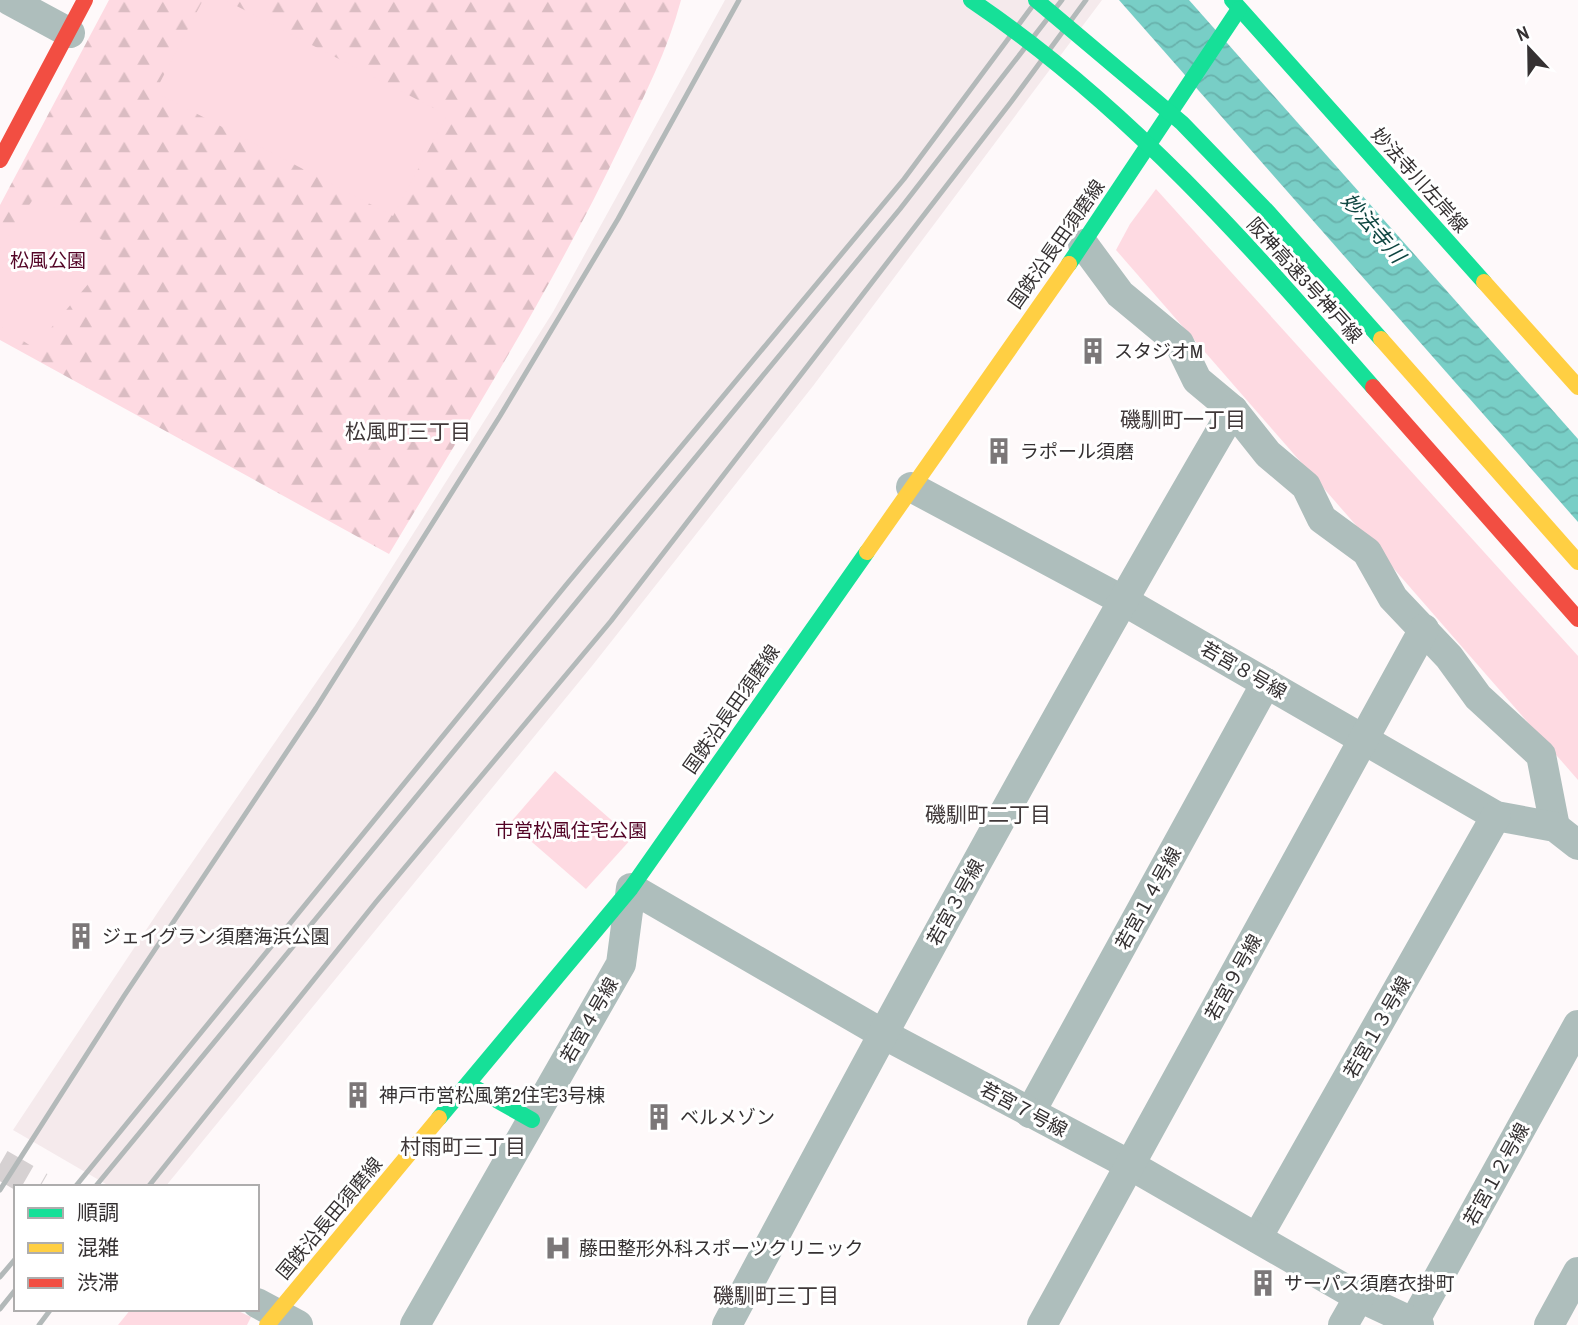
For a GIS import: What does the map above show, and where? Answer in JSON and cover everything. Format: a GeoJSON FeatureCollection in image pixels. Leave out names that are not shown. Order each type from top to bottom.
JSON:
{"type":"FeatureCollection","features":[{"type":"Feature","properties":{"kind":"main road"},"geometry":{"type":"LineString","coordinates":[[0,160],[70,33],[85,0]]}},
{"type":"Feature","properties":{"kind":"main road","name":"阪神高速3号神戸線"},"geometry":{"type":"LineString","coordinates":[[971,0],[1070,75],[1160,155],[1320,326],[1578,620]]}},
{"type":"Feature","properties":{"kind":"main road","name":"阪神高速3号神戸線"},"geometry":{"type":"LineString","coordinates":[[1036,0],[1182,123],[1268,212],[1578,562]]}},
{"type":"Feature","properties":{"kind":"main road","name":"国鉄沿長田須磨線"},"geometry":{"type":"LineString","coordinates":[[275,1316],[631,888],[1083,244],[1221,36],[1235,4]]}},
{"type":"Feature","properties":{"kind":"main road","name":"妙法寺川左岸線"},"geometry":{"type":"LineString","coordinates":[[1235,4],[1578,387]]}},
{"type":"Feature","properties":{"kind":"main road"},"geometry":{"type":"LineString","coordinates":[[468,1084],[531,1120]]}},
{"type":"Feature","properties":{"kind":"street"},"geometry":{"type":"LineString","coordinates":[[9,0],[70,33]]}},
{"type":"Feature","properties":{"kind":"street"},"geometry":{"type":"LineString","coordinates":[[1083,244],[1120,294],[1179,343],[1197,380],[1233,410],[1268,454],[1306,486],[1322,519],[1367,552],[1392,598],[1449,657],[1478,697],[1541,755],[1566,836]]}},
{"type":"Feature","properties":{"kind":"street","name":"若宮３号線"},"geometry":{"type":"LineString","coordinates":[[727,1325],[883,1034],[1122,600],[1233,410]]}},
{"type":"Feature","properties":{"kind":"street","name":"若宮８号線"},"geometry":{"type":"LineString","coordinates":[[911,487],[1122,600],[1496,816],[1566,836]]}},
{"type":"Feature","properties":{"kind":"street","name":"若宮９号線"},"geometry":{"type":"LineString","coordinates":[[1042,1325],[1424,629]]}},
{"type":"Feature","properties":{"kind":"street","name":"若宮１４号線"},"geometry":{"type":"LineString","coordinates":[[1030,1113],[1266,683]]}},
{"type":"Feature","properties":{"kind":"street","name":"若宮１３号線"},"geometry":{"type":"LineString","coordinates":[[1257,1238],[1496,816]]}},
{"type":"Feature","properties":{"kind":"street","name":"若宮７号線"},"geometry":{"type":"LineString","coordinates":[[631,888],[883,1034],[1130,1166],[1359,1297],[1417,1324]]}},
{"type":"Feature","properties":{"kind":"street","name":"若宮４号線"},"geometry":{"type":"LineString","coordinates":[[415,1325],[621,964],[631,888]]}},
{"type":"Feature","properties":{"kind":"street","name":"若宮１２号線"},"geometry":{"type":"LineString","coordinates":[[1417,1324],[1578,1025]]}},
{"type":"Feature","properties":{"kind":"street"},"geometry":{"type":"LineString","coordinates":[[1549,1325],[1578,1272]]}},
{"type":"Feature","properties":{"kind":"street"},"geometry":{"type":"LineString","coordinates":[[1343,1325],[1359,1297]]}},
{"type":"Feature","properties":{"kind":"shaded area"},"geometry":{"type":"Polygon","coordinates":[[[725,0],[1102,0],[813,386],[592,666],[167,1185],[108,1185],[13,1130],[160,909],[355,626],[553,312],[725,0]]]}},
{"type":"Feature","properties":{"kind":"green space"},"geometry":{"type":"Polygon","coordinates":[[[109,0],[681,0],[647,90],[596,195],[510,351],[389,554],[0,340],[0,205],[109,0]]]}},
{"type":"Feature","properties":{"kind":"green space"},"geometry":{"type":"Polygon","coordinates":[[[203,0],[225,0],[447,115],[393,216],[155,92],[203,0]]]}},
{"type":"Feature","properties":{"kind":"green space"},"geometry":{"type":"Polygon","coordinates":[[[1156,189],[1578,656],[1578,780],[1116,250],[1130,224],[1156,189]]]}},
{"type":"Feature","properties":{"kind":"green space","name":"松風公園"},"geometry":{"type":"Polygon","coordinates":[[[36,195],[117,250],[34,348],[0,326],[0,248],[36,195]]]}},
{"type":"Feature","properties":{"kind":"green space","name":"市営松風住宅公園"},"geometry":{"type":"Polygon","coordinates":[[[555,771],[632,838],[586,889],[510,823],[555,771]]]}},
{"type":"Feature","properties":{"kind":"green space"},"geometry":{"type":"Polygon","coordinates":[[[129,1311],[238,1311],[251,1317],[247,1325],[118,1325],[129,1311]]]}},
{"type":"Feature","properties":{"kind":"water","name":"妙法寺川"},"geometry":{"type":"Polygon","coordinates":[[[1119,0],[1189,0],[1578,439],[1578,522],[1119,0]]]}},
{"type":"Feature","properties":{"kind":"tunnel"},"geometry":{"type":"LineString","coordinates":[[0,1164],[37,1185]]}},
{"type":"Feature","properties":{"kind":"railway"},"geometry":{"type":"LineString","coordinates":[[0,1190],[124,996],[316,708],[500,416],[618,219],[739,0]]}},
{"type":"Feature","properties":{"kind":"railway"},"geometry":{"type":"LineString","coordinates":[[77,1185],[566,585],[904,179],[1037,0]]}},
{"type":"Feature","properties":{"kind":"railway"},"geometry":{"type":"LineString","coordinates":[[97,1185],[900,209],[1062,0]]}},
{"type":"Feature","properties":{"kind":"railway"},"geometry":{"type":"LineString","coordinates":[[150,1185],[376,902],[611,621],[1011,102],[1086,0]]}},
{"type":"Feature","properties":{"kind":"railway"},"geometry":{"type":"LineString","coordinates":[[0,1277],[14,1260]]}},
{"type":"Feature","properties":{"kind":"railway"},"geometry":{"type":"LineString","coordinates":[[0,1309],[14,1292]]}},
{"type":"Feature","properties":{"kind":"railway"},"geometry":{"type":"LineString","coordinates":[[39,1325],[50,1311]]}},
{"type":"Feature","properties":{"kind":"traffic: fast"},"geometry":{"type":"LineString","coordinates":[[971,0],[1028,41],[1134,131],[1233,230],[1373,387]]}},
{"type":"Feature","properties":{"kind":"traffic: fast"},"geometry":{"type":"LineString","coordinates":[[1036,0],[1182,123],[1268,212],[1381,339]]}},
{"type":"Feature","properties":{"kind":"traffic: fast"},"geometry":{"type":"LineString","coordinates":[[1232,0],[1484,282]]}},
{"type":"Feature","properties":{"kind":"traffic: fast"},"geometry":{"type":"LineString","coordinates":[[1069,264],[1239,9]]}},
{"type":"Feature","properties":{"kind":"traffic: fast"},"geometry":{"type":"LineString","coordinates":[[439,1118],[631,888],[867,552]]}},
{"type":"Feature","properties":{"kind":"traffic: fast"},"geometry":{"type":"LineString","coordinates":[[468,1084],[532,1120]]}},
{"type":"Feature","properties":{"kind":"traffic: slow"},"geometry":{"type":"LineString","coordinates":[[867,552],[1069,264]]}},
{"type":"Feature","properties":{"kind":"traffic: slow"},"geometry":{"type":"LineString","coordinates":[[1484,282],[1578,387]]}},
{"type":"Feature","properties":{"kind":"traffic: slow"},"geometry":{"type":"LineString","coordinates":[[1381,339],[1578,562]]}},
{"type":"Feature","properties":{"kind":"traffic: slow"},"geometry":{"type":"LineString","coordinates":[[267,1325],[439,1118]]}},
{"type":"Feature","properties":{"kind":"traffic: jam"},"geometry":{"type":"LineString","coordinates":[[0,160],[85,0]]}},
{"type":"Feature","properties":{"kind":"traffic: jam"},"geometry":{"type":"LineString","coordinates":[[1373,387],[1578,619]]}},
{"type":"Feature","properties":{"kind":"place","name":"スタジオM"},"geometry":{"type":"Point","coordinates":[1093,351]}},
{"type":"Feature","properties":{"kind":"place","name":"ラポール須磨"},"geometry":{"type":"Point","coordinates":[999,451]}},
{"type":"Feature","properties":{"kind":"place","name":"ジェイグラン須磨海浜公園"},"geometry":{"type":"Point","coordinates":[81,936]}},
{"type":"Feature","properties":{"kind":"place","name":"神戸市営松風第2住宅3号棟"},"geometry":{"type":"Point","coordinates":[358,1095]}},
{"type":"Feature","properties":{"kind":"place","name":"ベルメゾン"},"geometry":{"type":"Point","coordinates":[659,1117]}},
{"type":"Feature","properties":{"kind":"place","name":"藤田整形外科スポーツクリニック"},"geometry":{"type":"Point","coordinates":[558,1248]}},
{"type":"Feature","properties":{"kind":"place","name":"サーパス須磨衣掛町"},"geometry":{"type":"Point","coordinates":[1263,1283]}},
{"type":"Feature","properties":{"kind":"district","name":"磯馴町一丁目"},"geometry":{"type":"Point","coordinates":[1183,420]}},
{"type":"Feature","properties":{"kind":"district","name":"松風町三丁目"},"geometry":{"type":"Point","coordinates":[408,432]}},
{"type":"Feature","properties":{"kind":"district","name":"磯馴町二丁目"},"geometry":{"type":"Point","coordinates":[988,815]}},
{"type":"Feature","properties":{"kind":"district","name":"村雨町三丁目"},"geometry":{"type":"Point","coordinates":[463,1147]}},
{"type":"Feature","properties":{"kind":"district","name":"磯馴町三丁目"},"geometry":{"type":"Point","coordinates":[776,1296]}}]}
